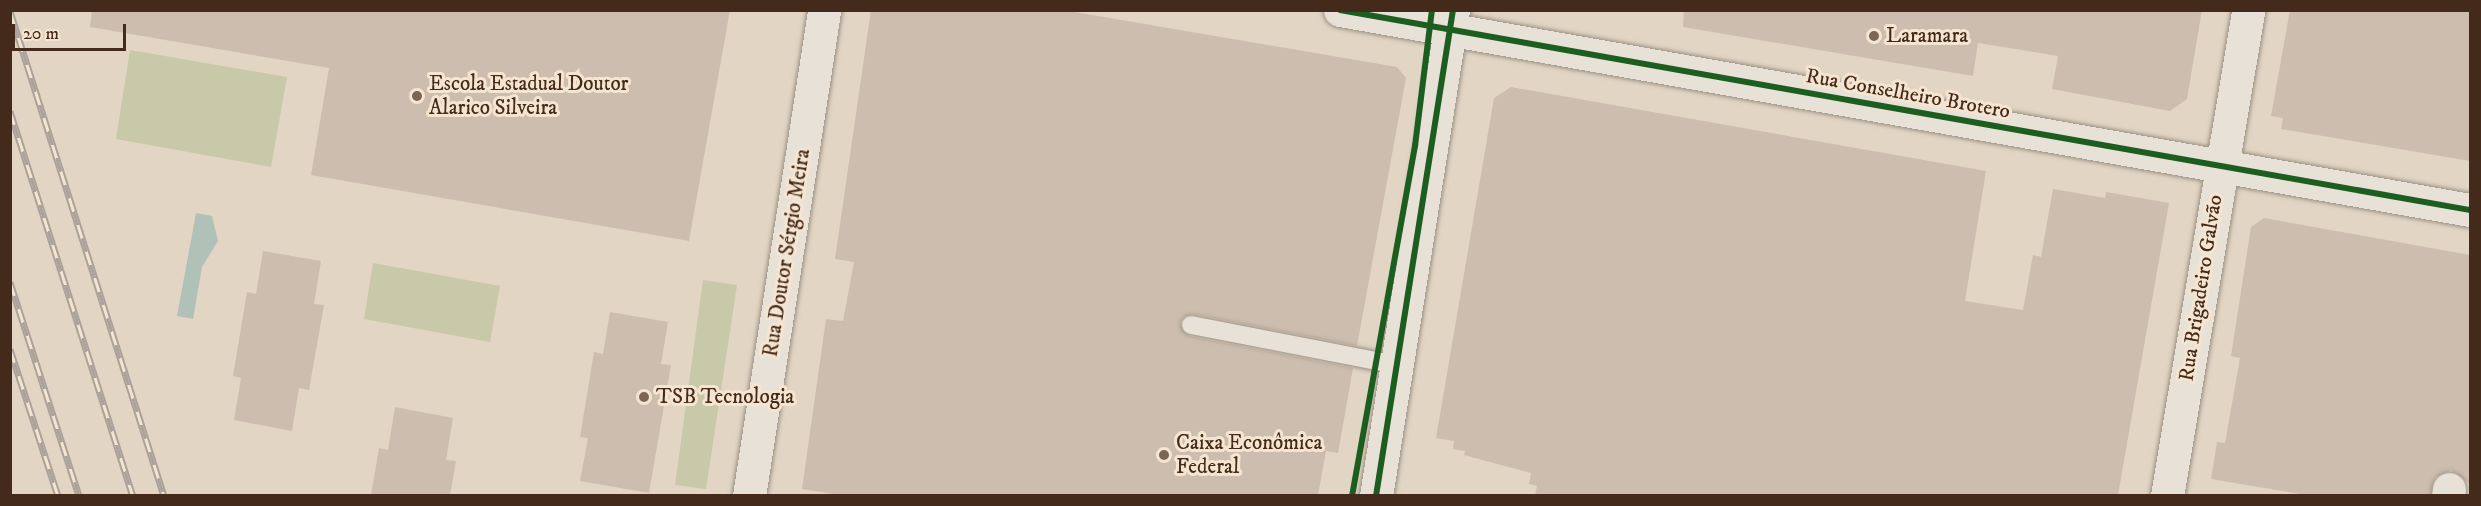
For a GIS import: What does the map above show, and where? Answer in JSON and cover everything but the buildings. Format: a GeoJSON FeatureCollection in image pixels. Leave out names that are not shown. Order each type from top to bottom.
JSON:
{"type":"FeatureCollection","features":[{"type":"Feature","properties":{"kind":"street","name":"Rua Doutor Sérgio Meira"},"geometry":{"type":"LineString","coordinates":[[749,495],[824,10]]}},
{"type":"Feature","properties":{"kind":"street","name":"Rua Conselheiro Brotero"},"geometry":{"type":"LineString","coordinates":[[1340,10],[1452,20],[2470,210]]}},
{"type":"Feature","properties":{"kind":"street","name":"Rua Brigadeiro Galvão"},"geometry":{"type":"LineString","coordinates":[[2168,495],[2248,10]]}},
{"type":"Feature","properties":{"kind":"street"},"geometry":{"type":"LineString","coordinates":[[1376,495],[1452,20]]}},
{"type":"Feature","properties":{"kind":"lane"},"geometry":{"type":"LineString","coordinates":[[1191,325],[1397,365]]}},
{"type":"Feature","properties":{"kind":"green space"},"geometry":{"type":"Polygon","coordinates":[[[130,50],[287,77],[271,167],[116,139],[130,50]]]}},
{"type":"Feature","properties":{"kind":"green space"},"geometry":{"type":"Polygon","coordinates":[[[373,263],[500,286],[490,342],[364,319],[373,263]]]}},
{"type":"Feature","properties":{"kind":"green space"},"geometry":{"type":"Polygon","coordinates":[[[703,280],[737,285],[706,489],[675,485],[703,280]]]}},
{"type":"Feature","properties":{"kind":"shaded area"},"geometry":{"type":"Polygon","coordinates":[[[196,213],[212,216],[218,241],[202,267],[193,319],[177,316],[196,213]]]}},
{"type":"Feature","properties":{"kind":"railway"},"geometry":{"type":"LineString","coordinates":[[10,11],[164,496]]}},
{"type":"Feature","properties":{"kind":"railway"},"geometry":{"type":"LineString","coordinates":[[10,111],[133,496]]}},
{"type":"Feature","properties":{"kind":"railway"},"geometry":{"type":"LineString","coordinates":[[10,282],[79,496]]}},
{"type":"Feature","properties":{"kind":"railway"},"geometry":{"type":"LineString","coordinates":[[10,349],[58,496]]}},
{"type":"Feature","properties":{"kind":"cycle path"},"geometry":{"type":"LineString","coordinates":[[1340,10],[2470,210]]}},
{"type":"Feature","properties":{"kind":"cycle path"},"geometry":{"type":"LineString","coordinates":[[1352,496],[1415,146],[1432,10]]}},
{"type":"Feature","properties":{"kind":"cycle path"},"geometry":{"type":"LineString","coordinates":[[1376,496],[1453,10]]}},
{"type":"Feature","properties":{"kind":"place","name":"Laramara"},"geometry":{"type":"Point","coordinates":[1874,36]}},
{"type":"Feature","properties":{"kind":"place","name":"Escola Estadual Doutor Alarico Silveira"},"geometry":{"type":"Point","coordinates":[417,96]}},
{"type":"Feature","properties":{"kind":"place","name":"TSB Tecnologia"},"geometry":{"type":"Point","coordinates":[644,397]}},
{"type":"Feature","properties":{"kind":"place","name":"Caixa Econômica Federal"},"geometry":{"type":"Point","coordinates":[1164,455]}}]}
